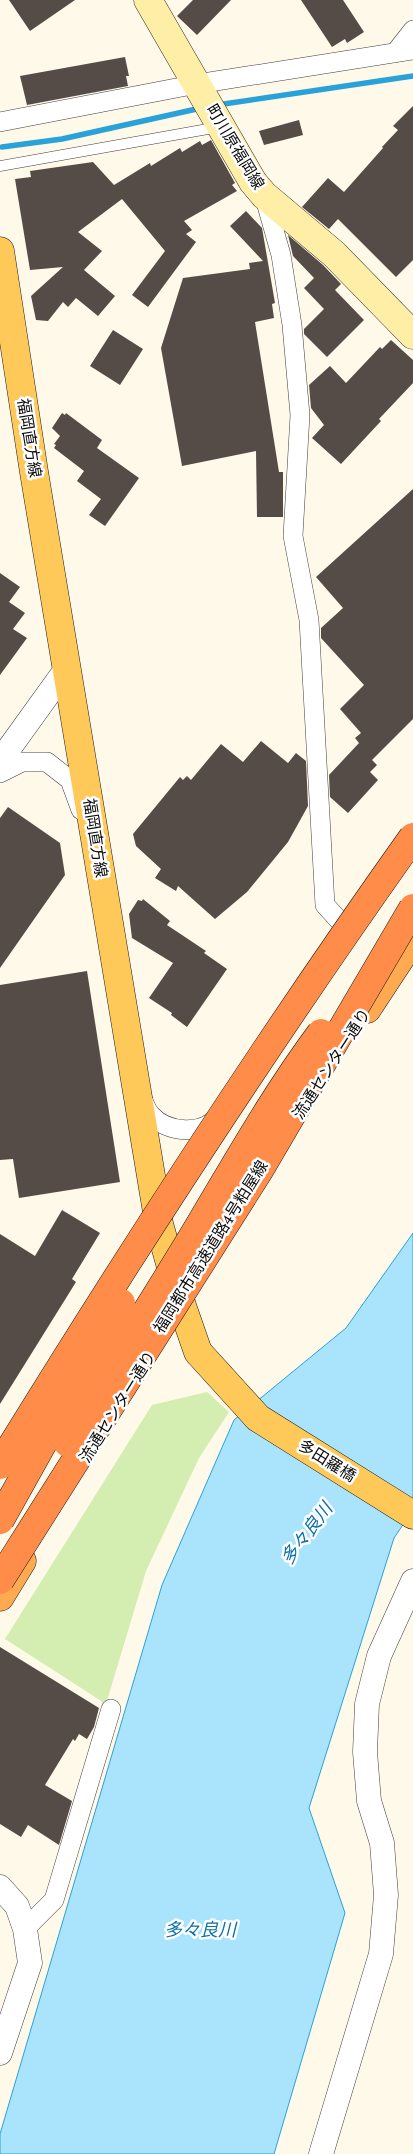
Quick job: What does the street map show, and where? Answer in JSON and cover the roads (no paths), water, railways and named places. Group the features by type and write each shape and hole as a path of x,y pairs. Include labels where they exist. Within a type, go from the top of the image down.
{"highway":[{"path":"0,1472 159,1224 256,1066 413,824"},
{"path":"0,1465 126,1263 339,941 413,837"},
{"path":"0,1567 95,1394 305,1054 412,921"},
{"name":"流通センター通り","path":"0,1597 182,1306 301,1111 412,921"},
{"name":"福岡都市高速道路4号粕屋線","path":"0,1580 260,1169 412,921"},
{"path":"0,1520 152,1249 204,1145"}],"main road":[{"name":"町川原福岡線","path":"148,0 253,182 264,195 334,254 413,335"},
{"name":"福岡直方線","path":"0,252 159,1224 182,1306 198,1352 244,1404"},
{"name":"多田羅橋","path":"244,1404 258,1418 413,1515"}],"street":[{"path":"0,122 404,51 413,30"},
{"path":"264,195 281,255 292,325 300,415 293,536 309,620 325,905 346,928"},
{"path":"0,761 67,668"},
{"path":"0,773 22,762 46,762 70,780 98,854"},
{"path":"136,1088 151,1116 176,1130 200,1128 215,1120 256,1066"},
{"path":"321,2154 381,1954 386,1895 382,1843 369,1801 364,1752 367,1704 379,1656 413,1581"},
{"path":"25,1929 54,1900 112,1709"},
{"path":"0,1887 17,1906 25,1929 30,1963 4,2021 0,2053"}],"lane":[{"path":"0,166 220,123"}],"water":[{"name":"多々良川","path":"413,1233 413,1510 394,1538 309,1808 345,1913 274,2154 0,2154 0,2134 162,1585 234,1420 346,1328"}],"waterway":[{"path":"217,105 413,76"},
{"path":"2,147 62,139 201,108"}]}
